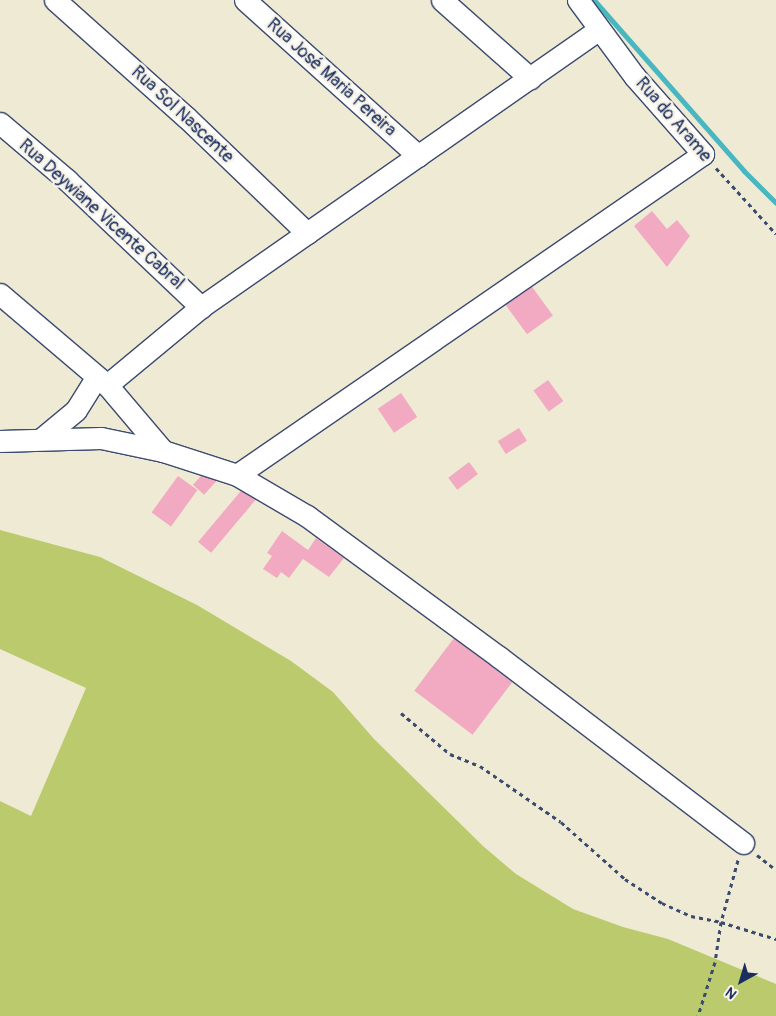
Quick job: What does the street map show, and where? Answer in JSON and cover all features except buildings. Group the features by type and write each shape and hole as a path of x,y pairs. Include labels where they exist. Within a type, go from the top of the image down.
{"street":[{"name":"Rua Sol Nascente","path":"55,0 186,117 307,233"},
{"name":"Rua José Maria Pereira","path":"245,0 418,156"},
{"path":"442,0 530,78"},
{"name":"Rua do Arame","path":"578,0 635,77 703,154"},
{"path":"41,439 76,410 102,381 201,307 599,30"},
{"name":"Rua Deywiane Vicente Cabral","path":"0,123 67,180 201,307"},
{"path":"237,475 703,154"},
{"path":"0,294 102,381 163,451"},
{"path":"0,441 101,438 163,451 237,475 307,516 743,843"}],"path":[{"name":"Rua do Arame","path":"703,154 776,234"},
{"path":"401,712 450,754 480,766 561,822 632,884 662,903 691,916 721,922 776,938"},
{"path":"698,1016 715,962 721,922 743,843 776,870"}],"green space":[{"path":"0,530 100,557 197,605 291,661 333,692 374,739 483,846 516,874 573,909 623,927 668,939 776,984 776,1016 0,1016 0,801 31,816 86,688 0,649"}],"waterway":[{"path":"594,0 744,171 776,203"}]}
